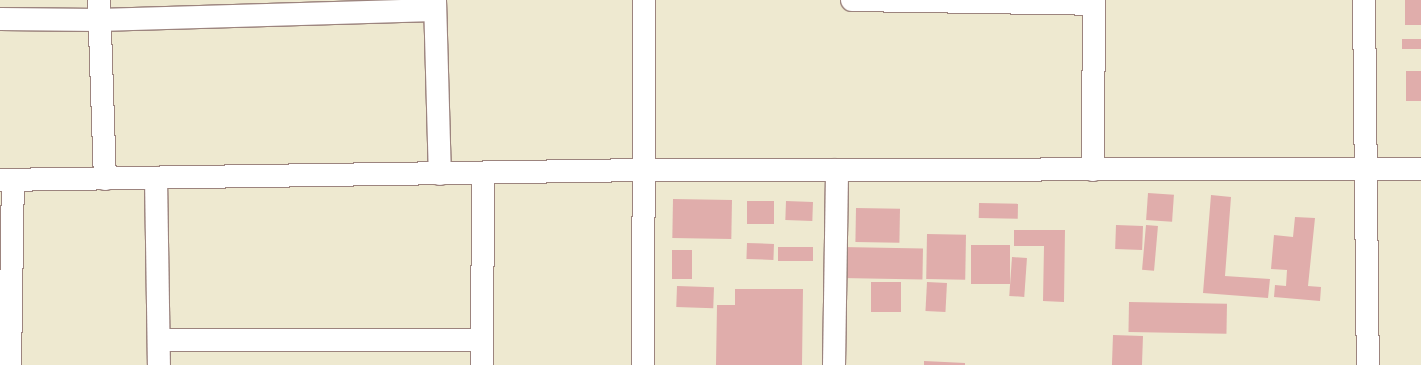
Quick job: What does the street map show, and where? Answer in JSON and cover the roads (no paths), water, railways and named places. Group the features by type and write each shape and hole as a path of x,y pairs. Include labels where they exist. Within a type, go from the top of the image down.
{"street":[{"path":"643,365 644,0"},
{"path":"852,0 1094,2 1093,170"},
{"path":"1364,0 1368,365"},
{"path":"0,19 99,10 435,5 440,174"},
{"path":"99,10 105,179"},
{"path":"10,365 6,180 643,170 1421,169"},
{"path":"834,365 837,170"},
{"path":"482,365 483,173"},
{"path":"156,178 159,365"},
{"path":"159,340 482,340"}]}
